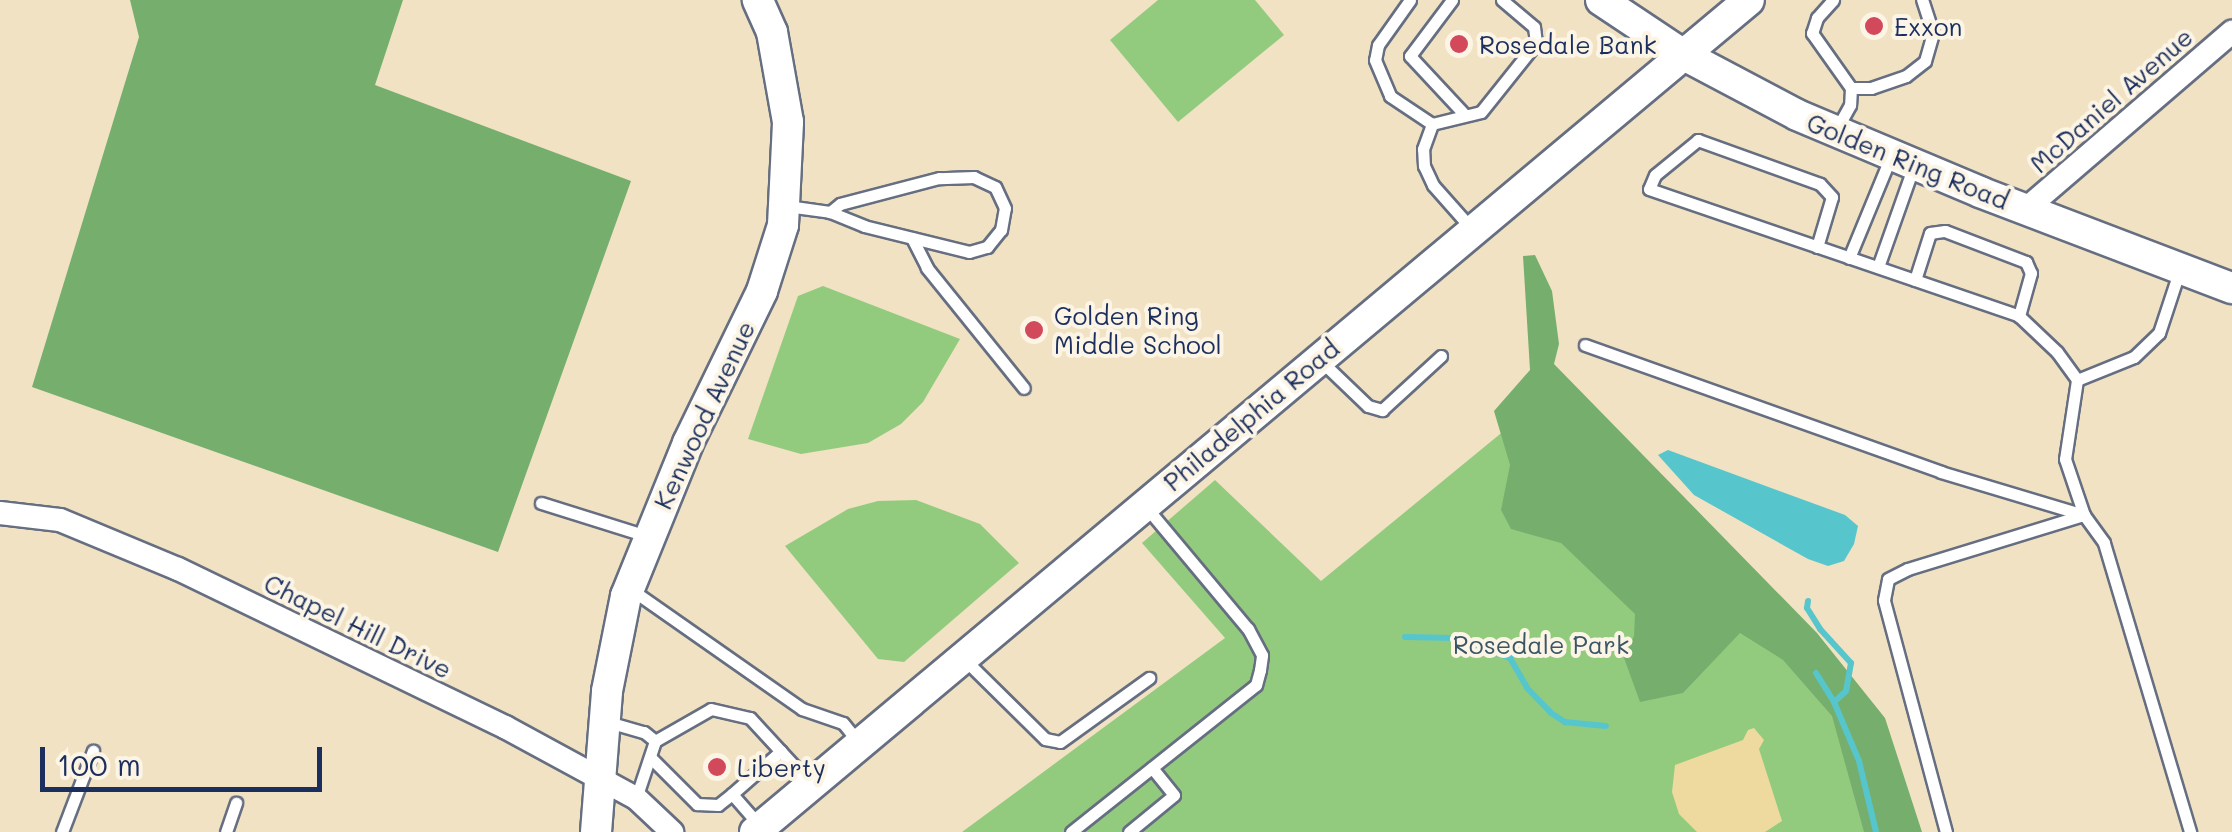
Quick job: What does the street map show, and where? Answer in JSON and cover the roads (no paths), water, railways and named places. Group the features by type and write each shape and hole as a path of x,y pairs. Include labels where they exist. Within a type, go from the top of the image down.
{"street":[{"name":"Golden Ring Road","path":"1601,0 1682,54 1835,132 2232,288"},
{"name":"Philadelphia Road","path":"758,830 1471,228 1749,0"},
{"name":"Kenwood Avenue","path":"596,832 604,721 618,625 629,587 648,536 762,291 787,206 786,97 764,3"},
{"name":"McDaniel Avenue","path":"2026,209 2232,32"},
{"name":"Chapel Hill Drive","path":"0,513 60,520 134,548 505,727 636,798 672,832"}],"lane":[{"path":"1410,0 1378,45 1375,60 1390,96 1432,124 1481,112 1536,43 1534,27 1502,0"},
{"path":"1452,0 1410,56 1465,116"},
{"path":"1833,0 1817,18 1812,33 1851,88 1850,105 1835,132"},
{"path":"1851,88 1871,88 1906,76 1925,61 1933,33 1922,0"},
{"path":"1432,124 1422,149 1424,166 1433,185 1471,228"},
{"path":"1817,246 1832,197 1820,184 1698,140 1655,175 1648,189 2020,316 2057,352 2076,380 2065,458 2084,514 2104,543 2190,832"},
{"path":"1849,258 1902,160"},
{"path":"1878,268 1902,160"},
{"path":"787,206 830,212 969,252 987,247 1001,230 1005,208 995,187 974,177 939,178 840,204 830,212"},
{"path":"1914,280 1930,233 1945,231 2026,262 2031,274 2020,316"},
{"path":"912,238 926,268 1024,388"},
{"path":"2076,380 2134,358 2158,333 2180,268"},
{"path":"1585,344 1941,472 2084,514"},
{"path":"1318,358 1368,406 1382,410 1441,356"},
{"path":"542,503 648,536"},
{"path":"1071,832 1256,685 1262,655 1248,629 1144,506"},
{"path":"1946,832 1884,600 1888,579 1908,569 2084,514"},
{"path":"629,587 802,709 843,722 860,745"},
{"path":"964,658 1046,739 1060,742 1149,678"},
{"path":"655,741 711,709 750,718 812,785"},
{"path":"604,721 644,732 655,741"},
{"path":"636,798 655,741"},
{"path":"62,832 93,751"},
{"path":"652,759 697,804 718,805 781,751"},
{"path":"1130,832 1174,795 1152,768"},
{"path":"732,794 758,830"},
{"path":"226,832 236,803"}],"water":[{"path":"1668,450 1845,515 1858,526 1854,544 1844,561 1828,566 1808,559 1694,495 1658,455"}],"waterway":[{"path":"1808,601 1807,608 1820,629 1851,663 1846,691 1834,702"},
{"path":"1405,637 1455,638 1510,658 1527,688 1551,713 1565,722 1606,726"},
{"path":"1816,673 1834,702 1859,761 1876,832"}],"place":[{"name":"Exxon","path":"1874,26"},
{"name":"Rosedale Bank","path":"1459,44"},
{"name":"Golden Ring Middle School","path":"1034,330"},
{"name":"Liberty","path":"717,767"}],"park label":[{"name":"Rosedale Park","path":"1541,644"}]}
